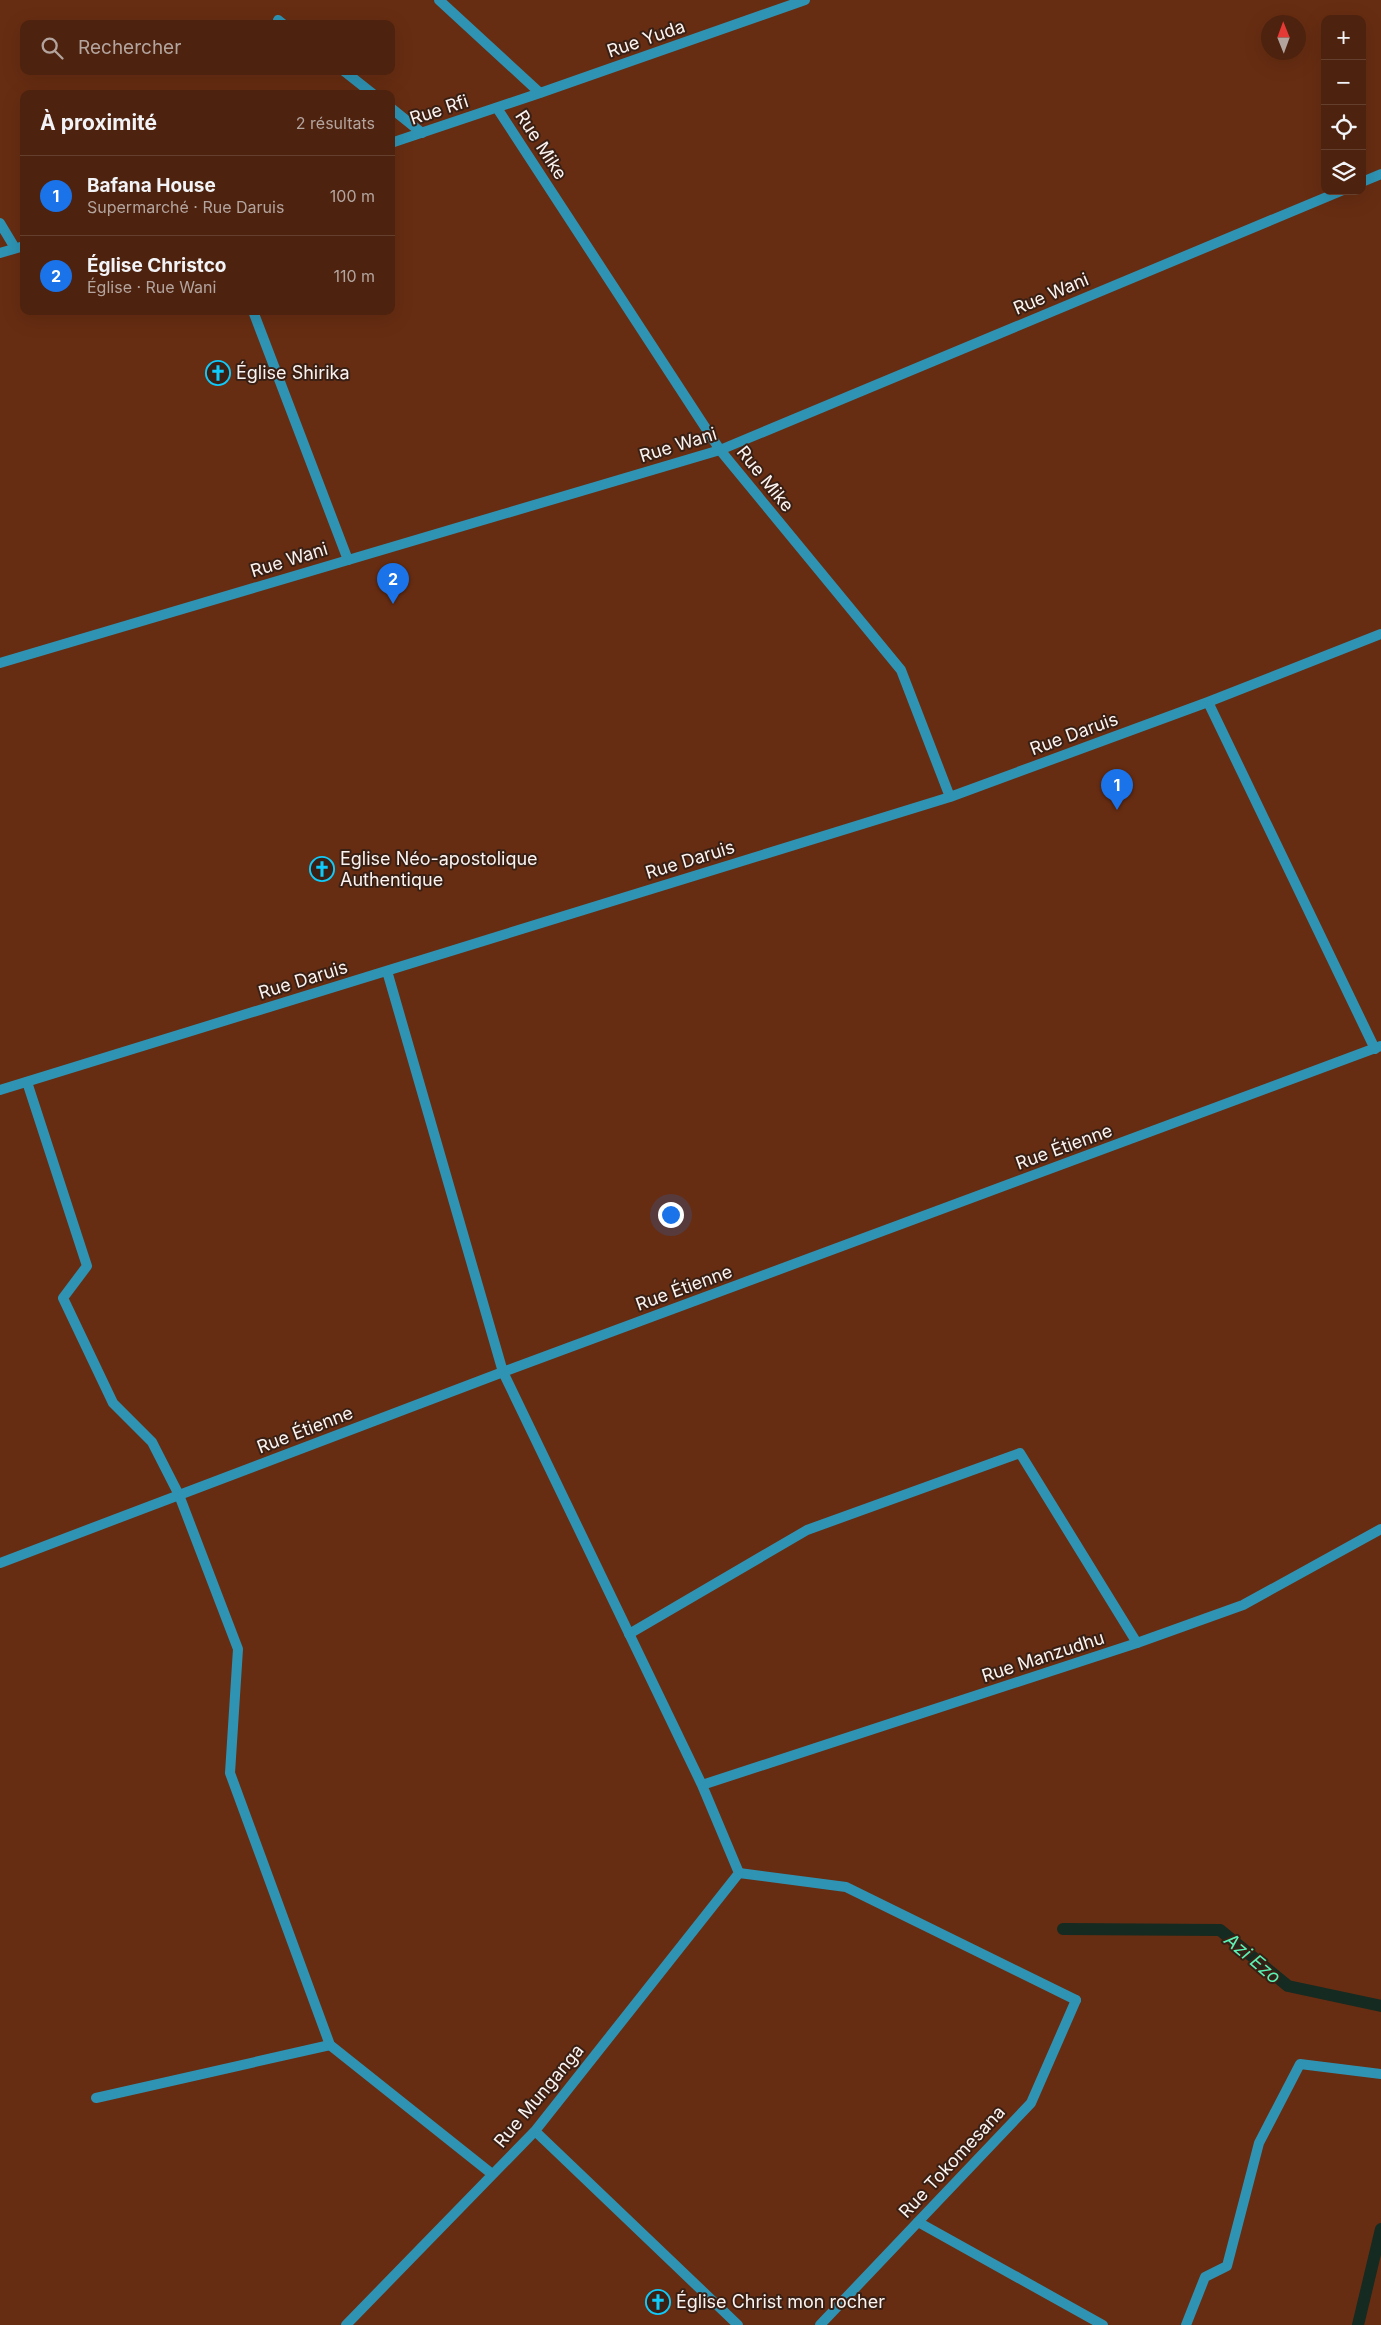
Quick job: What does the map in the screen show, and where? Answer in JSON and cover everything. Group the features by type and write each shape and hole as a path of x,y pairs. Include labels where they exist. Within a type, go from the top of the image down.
{"street":[{"path":"438,0 540,94"},
{"name":"Rue Yuda","path":"497,108 805,0"},
{"path":"349,75 368,90"},
{"name":"Rue Rfi","path":"395,142 497,108"},
{"name":"Rue Mike","path":"497,108 720,450 901,670 950,797"},
{"path":"395,111 422,133"},
{"path":"1366,180 1381,174"},
{"name":"Rue Wani","path":"0,663 720,450 1331,195"},
{"path":"0,222 19,247 0,253"},
{"path":"255,315 348,560"},
{"name":"Rue Daruis","path":"0,1090 950,797 1208,702 1381,634"},
{"path":"1208,702 1378,1048"},
{"path":"387,971 503,1372 702,1785 739,1873"},
{"name":"Rue Étienne","path":"0,1563 503,1372 1378,1048"},
{"path":"27,1082 88,1266 63,1298 113,1403 152,1442 179,1496 238,1649 230,1773 330,2045 492,2174"},
{"path":"629,1634 807,1530 1020,1453 1137,1644"},
{"name":"Rue Manzudhu","path":"702,1785 1137,1644 1243,1605 1381,1529"},
{"name":"Rue Tokomesana","path":"739,1873 846,1887 1076,2000 1030,2103 820,2325"},
{"name":"Rue Munganga","path":"346,2325 535,2131 739,1873"},
{"path":"96,2098 330,2045"},
{"path":"1186,2325 1205,2277 1227,2266 1260,2144 1300,2064 1379,2074"},
{"path":"535,2131 738,2325"},
{"path":"918,2222 1103,2325"}],"waterway":[{"name":"Azi Ezo","path":"1063,1929 1220,1930 1288,1986 1381,2006"},
{"path":"1358,2325 1381,2229"}],"place":[{"name":"Église Shirika","path":"218,373"},
{"name":"Église Christco","path":"393,604"},
{"name":"Bafana House","path":"1117,810"},
{"name":"Eglise Néo-apostolique Authentique","path":"322,869"},
{"name":"Église Christ mon rocher","path":"658,2302"}]}
